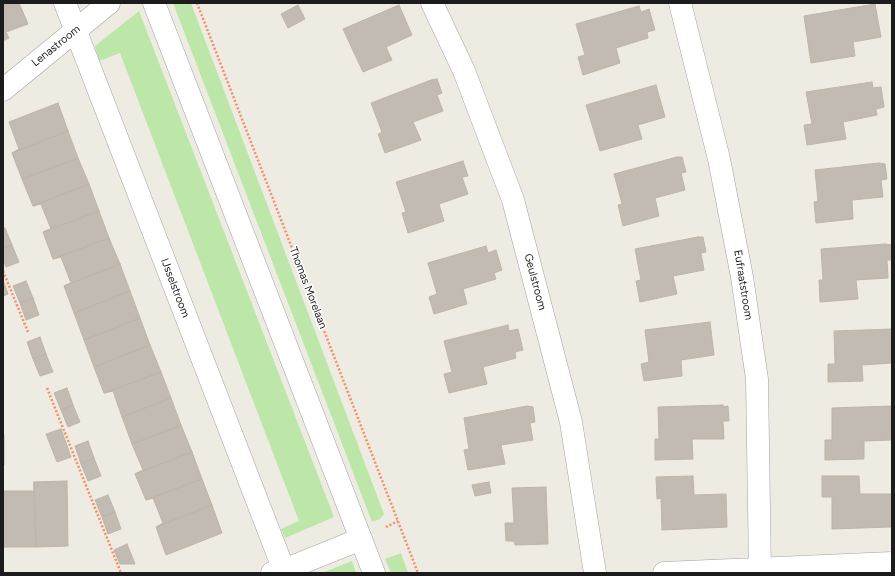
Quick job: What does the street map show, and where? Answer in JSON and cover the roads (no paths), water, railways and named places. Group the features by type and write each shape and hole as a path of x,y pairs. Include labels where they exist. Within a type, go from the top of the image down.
{"street":[{"name":"IJsselstroom","path":"65,3 280,572"},
{"name":"Lenastroom","path":"3,90 109,3"},
{"path":"154,3 374,573"},
{"name":"Geulstroom","path":"432,3 464,71 513,200 571,422 595,573"},
{"name":"Eufraatstroom","path":"680,3 719,159 742,277 757,379 760,572"},
{"path":"280,572 361,539"},
{"path":"664,573 760,572 892,563"}]}
